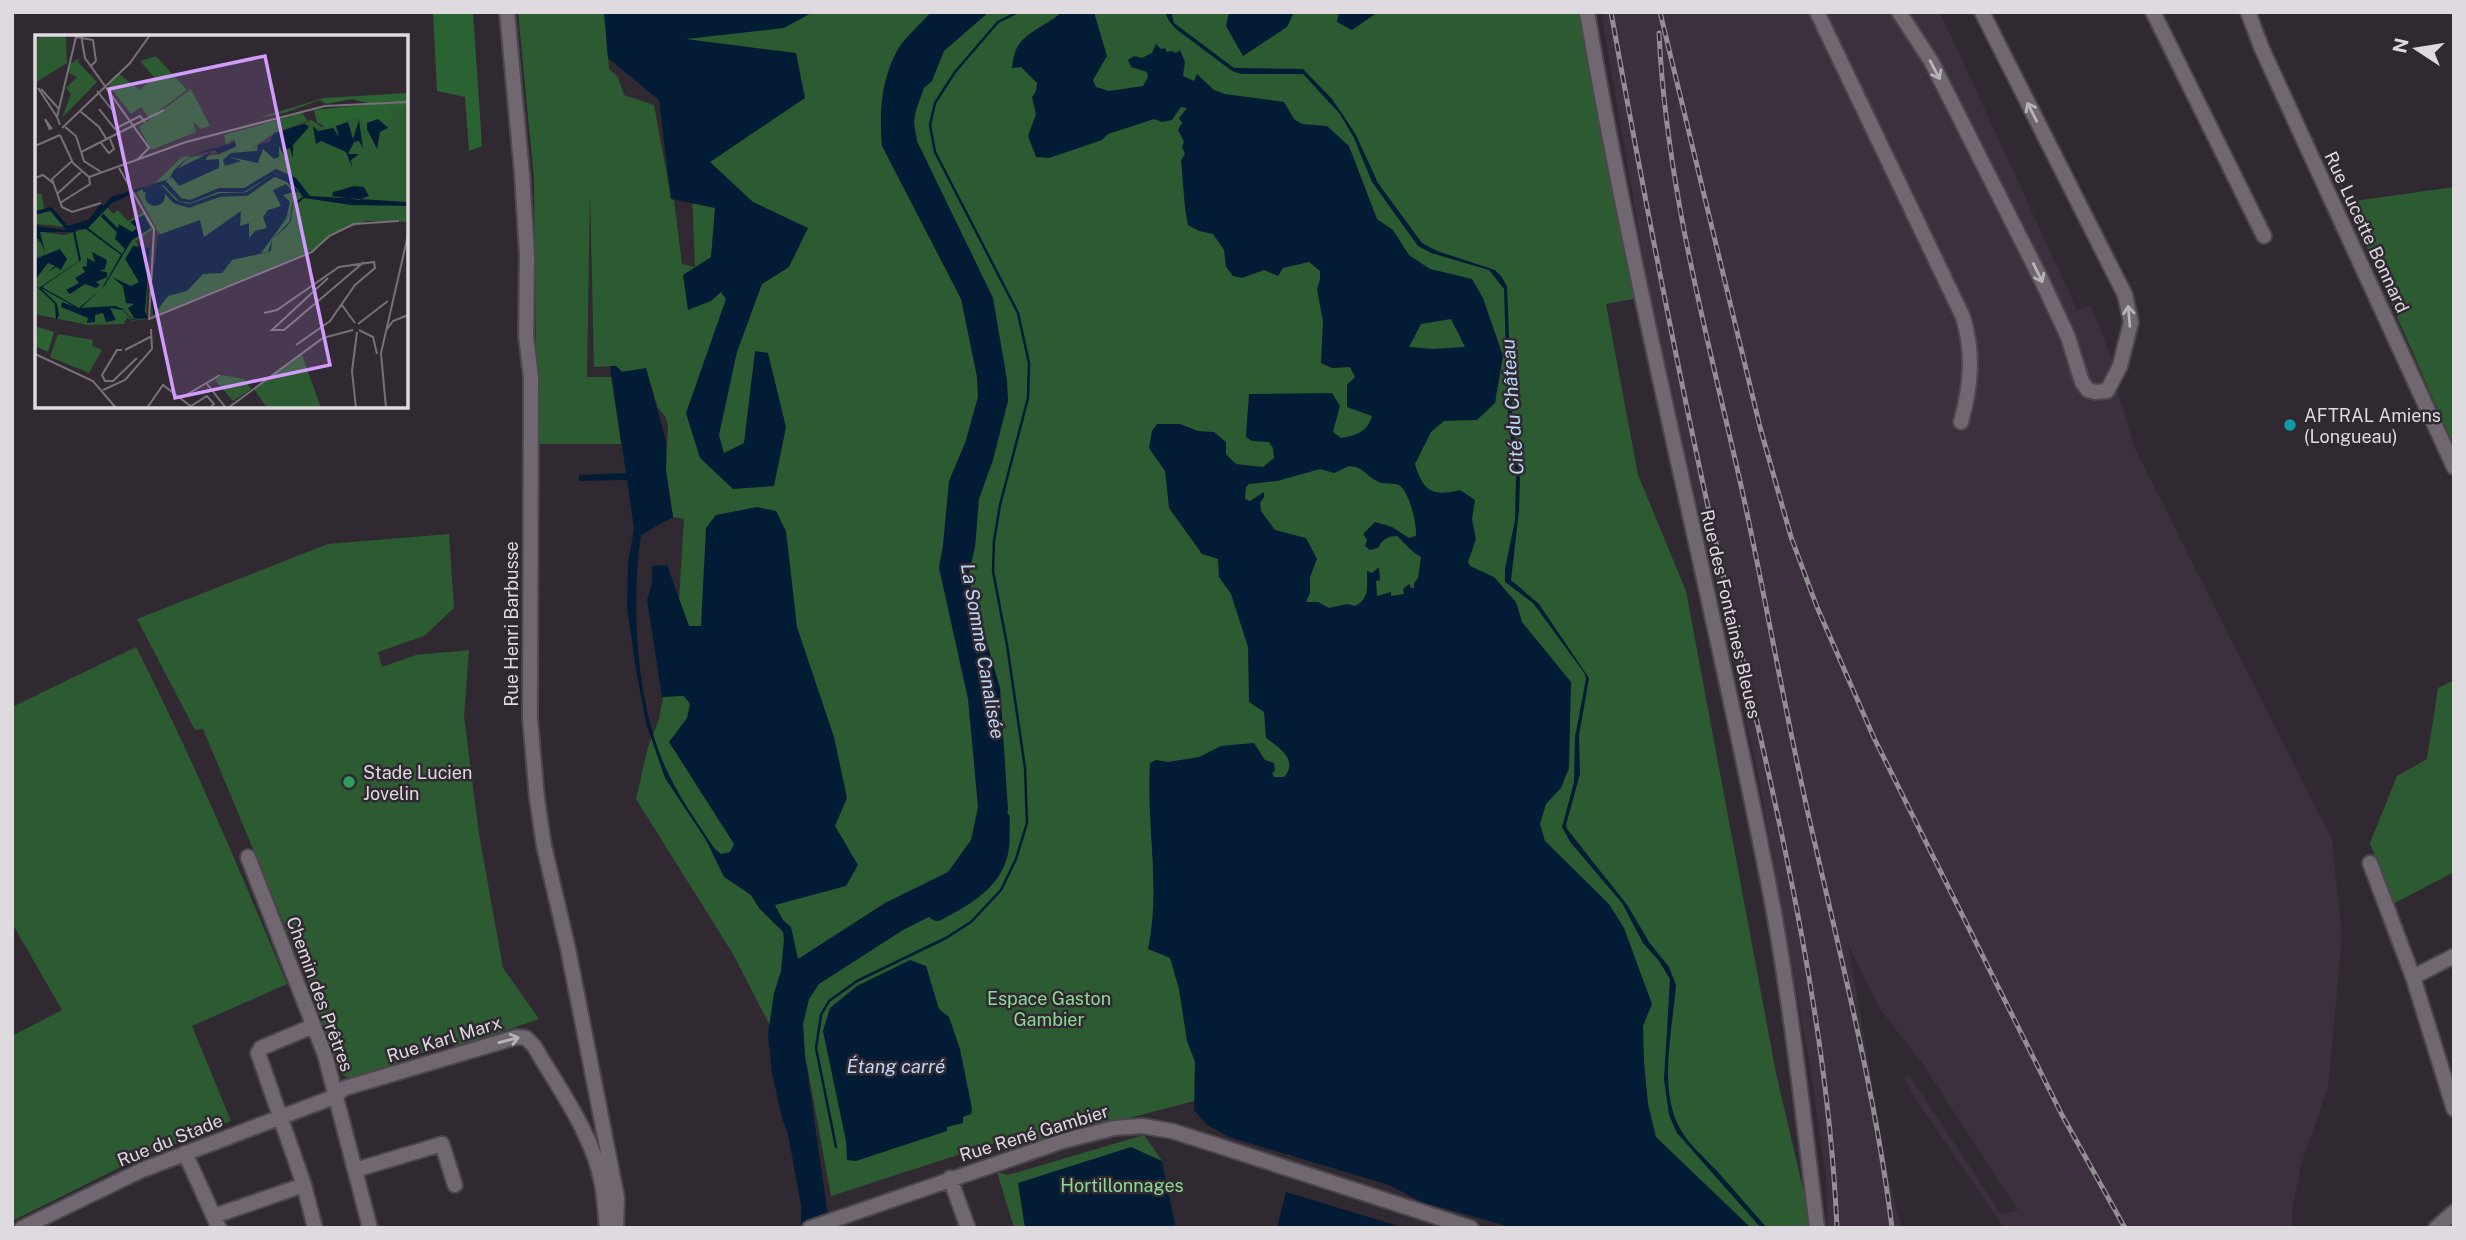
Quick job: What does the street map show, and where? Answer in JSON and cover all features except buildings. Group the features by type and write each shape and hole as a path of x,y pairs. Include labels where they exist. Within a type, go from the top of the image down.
{"street":[{"name":"Rue Henri Barbusse","path":"507,12 527,255 526,335 531,378 532,742 544,846 568,948 617,1198 616,1228"},
{"name":"Rue des Fontaines Bleues","path":"1587,12 1626,215 1743,755 1771,898 1794,1043 1817,1228"},
{"path":"1817,12 1963,317 1972,365 1969,393 1961,422"},
{"path":"1899,12 1931,61 2042,281 2068,337 2082,382 2095,392 2107,391 2120,366 2131,322 2125,295 1982,12"},
{"path":"2153,12 2264,236"},
{"name":"Rue Lucette Bonnard","path":"2248,12 2262,49 2454,467"},
{"name":"Chemin des Prêtres","path":"248,857 325,1055 370,1228"},
{"path":"2370,863 2413,977 2454,1109"},
{"path":"2413,977 2454,956"},
{"path":"313,1026 261,1048 258,1053 304,1185 315,1228"},
{"name":"Rue Karl Marx","path":"334,1095 345,1088 517,1037 526,1038 534,1046 595,1157 602,1183 607,1228"},
{"name":"Rue du Stade","path":"22,1228 118,1181 334,1095"},
{"name":"Rue René Gambier","path":"810,1228 950,1178 1097,1131 1143,1126 1172,1131 1471,1228"},
{"path":"355,1170 442,1144 455,1185"},
{"path":"185,1153 217,1222 304,1185"},
{"path":"950,1178 968,1228"},
{"path":"2436,1228 2454,1212"}],"shaded area":[{"path":"1601,12 1940,12 2077,310 2091,306 2115,367 2118,392 2135,449 2332,840 2342,937 2328,1087 2301,1165 2292,1210 2292,1228 2004,1228 1916,1099 1904,1078 1908,1074 2001,1214 2018,1210 1922,1063 1880,1009 1848,944 1889,1180 1902,1228 1828,1228 1826,1178 1809,1060 1757,769 1649,289"}],"green space":[{"path":"433,12 473,12 482,146 469,151 465,97 437,91"},
{"name":"Espace Gaston Gambier","path":"518,12 604,12 609,69 618,77 624,95 654,105 671,198 674,200 682,264 695,267 691,166 655,12 1587,12 1643,297 1606,304 1638,475 1686,591 1776,1073 1812,1228 1551,1228 1215,1130 1194,1101 1004,1151 998,1142 831,1196 807,1065 782,1049 733,954 636,799 648,747 659,719 678,616 684,519 673,517 666,471 668,425 658,408 646,369 622,372 616,366 594,367 590,191 587,377 611,377 621,444 537,444 534,178"},
{"path":"2454,187 2454,447 2347,202"},
{"name":"Stade Lucien Jovelin","path":"449,534 454,608 424,636 378,652 382,667 416,655 469,650 464,716 479,834 503,968 539,1019 455,1048 453,1043 398,1061 399,1066 351,1080 340,1073 306,976 203,729 195,730 137,619 328,544"},
{"path":"136,647 215,814 287,984 192,1026 231,1121 133,1161 12,1221 12,1036 62,1010 12,923 12,707"},
{"path":"2454,680 2454,872 2393,904 2370,843 2397,776 2427,759 2438,688"},
{"name":"Hortillonnages","path":"1144,1135 1162,1161 1176,1228 1014,1228 997,1172 1008,1175"}],"water":[{"path":"604,12 813,12 784,28 686,39 796,53 805,98 710,162 753,202 808,228 789,267 762,284 737,352 719,435 724,453 744,443 755,351 768,353 786,427 774,486 733,489 700,458 686,413 726,299 721,292 711,301 688,310 683,275 711,257 715,208 671,199 659,100 608,58"},
{"path":"931,12 989,12 944,51 932,81 924,88 914,123 917,141 993,298 1007,380 1008,401 993,460 979,499 975,547 968,577 1000,688 1008,809 993,860 968,894 903,930 819,984 809,999 803,1024 805,1055 828,1216 833,1228 801,1228 801,1205 788,1134 772,1073 768,1034 774,993 781,971 783,932 759,908 751,895 724,877 706,840 665,778 646,723 627,607 628,563 634,529 627,480 579,481 579,475 626,473 610,366 616,366 622,372 646,368 666,441 666,471 673,517 641,535 636,618 641,676 653,732 666,769 693,816 721,854 730,852 734,844 669,742 687,718 690,704 684,696 662,697 647,600 652,584 652,566 667,565 689,626 701,626 706,528 716,515 757,507 776,511 786,531 797,627 834,737 847,798 835,826 858,865 846,886 775,905 783,920 791,927 798,959 885,903 948,872 971,840 978,807 968,699 939,568 949,481 965,443 978,397 977,377 961,299 882,146 881,121 882,96 892,60 901,44"},
{"path":"1062,12 1094,12 1107,56 1093,80 1096,87 1109,91 1143,86 1148,77 1147,72 1131,67 1128,60 1134,56 1142,58 1152,53 1156,44 1167,52 1176,53 1180,50 1185,62 1183,76 1194,81 1197,74 1214,90 1225,94 1284,102 1294,119 1302,124 1327,126 1349,146 1377,219 1393,230 1409,255 1430,269 1472,279 1483,298 1503,356 1495,403 1477,420 1444,421 1431,432 1415,464 1421,480 1430,490 1442,493 1460,490 1475,500 1472,519 1476,539 1468,562 1470,566 1494,577 1516,602 1522,622 1571,682 1569,768 1561,788 1546,804 1540,824 1545,841 1609,904 1624,928 1652,1004 1643,1026 1644,1062 1648,1104 1656,1137 1751,1228 1514,1228 1422,1202 1389,1185 1229,1137 1207,1125 1194,1110 1195,1062 1187,1041 1179,989 1170,958 1148,949 1153,903 1150,763 1156,760 1168,762 1199,757 1221,746 1254,743 1265,760 1274,763 1274,777 1284,777 1289,765 1286,755 1266,738 1264,712 1249,702 1248,647 1231,594 1219,577 1218,559 1202,554 1169,508 1165,471 1149,448 1152,431 1157,424 1180,424 1198,431 1214,432 1226,442 1226,454 1236,464 1263,467 1274,458 1273,448 1269,442 1252,441 1246,437 1249,394 1332,393 1340,406 1333,432 1341,438 1364,430 1372,416 1347,407 1347,385 1355,377 1350,367 1332,368 1321,363 1323,322 1317,289 1320,271 1309,262 1283,268 1278,276 1264,270 1242,278 1233,276 1226,267 1224,250 1213,234 1188,225 1181,160 1185,154 1182,147 1184,142 1178,130 1182,123 1179,118 1187,108 1181,107 1172,120 1162,122 1154,119 1049,158 1036,157 1028,136 1036,114 1032,97 1037,83 1021,67 1012,68 1016,51 1022,41","holes":["1451,319 1465,347 1409,347 1421,324","1349,466 1359,468 1380,482 1403,488 1414,516 1416,536 1409,538 1392,527 1375,522 1363,534 1367,540 1365,546 1370,550 1378,548 1385,539 1397,536 1421,557 1414,588 1409,584 1403,589 1404,594 1391,596 1391,592 1377,596 1379,567 1372,573 1367,571 1367,591 1360,603 1355,606 1347,604 1329,608 1318,602 1306,602 1310,593 1310,577 1317,559 1306,538 1275,530 1261,511 1260,503 1264,492 1250,501 1245,499 1246,487 1249,484 1277,481 1320,469 1334,473"]},
{"path":"1165,12 1171,12 1174,23 1234,68 1303,69 1332,99 1343,115 1356,135 1378,183 1422,243 1437,251 1495,270 1507,286 1512,413 1520,479 1511,580 1539,604 1589,678 1579,736 1580,774 1567,829 1628,906 1649,942 1669,967 1676,985 1668,1084 1677,1124 1692,1145 1767,1228 1761,1228 1677,1133 1669,1115 1664,1079 1670,979 1643,943 1622,903 1571,843 1562,827 1574,782 1575,737 1586,679 1533,603 1505,582 1515,520 1516,476 1508,417 1504,289 1489,270 1431,253 1418,246 1372,182 1354,138 1340,114 1303,74 1241,74 1232,71 1176,29"},
{"path":"1229,12 1294,12 1287,27 1243,56 1226,26"},
{"path":"1339,12 1378,12 1352,30 1337,22"},
{"name":"Étang carré","path":"910,960 926,966 939,1009 949,1017 960,1049 971,1114 963,1117 963,1123 947,1127 947,1131 856,1161 847,1160 846,1141 823,1031 830,1008 857,986"},
{"name":"Hortillonnages","path":"1131,1147 1162,1161 1176,1228 1025,1228 1018,1183"},
{"path":"1286,1192 1405,1228 1277,1228"}],"waterway":[{"path":"836,1147 816,1048 821,1015 829,1001 857,981 946,938 971,922 1001,890 1016,859 1027,823 1025,768 993,571 994,541 1000,505 1028,398 1029,363 1018,313 935,152 930,125 935,103 955,72 998,22 1018,12"},
{"name":"La Somme Canalisée","path":"937,912 966,896 990,873 1000,849 1001,819"}],"railway":[{"path":"1611,12 1690,424 1794,892 1822,1059 1837,1228"},
{"path":"1660,12 1760,427 1791,537 1817,607 1874,738 2062,1115 2125,1228"},
{"path":"1659,33 1663,89 1678,199 1858,1035 1892,1228"}],"place":[{"name":"AFTRAL Amiens (Longueau)","path":"2290,425"},
{"name":"Stade Lucien Jovelin","path":"349,782"}],"water label":[{"name":"Cité du Château","path":"1512,407"}]}
